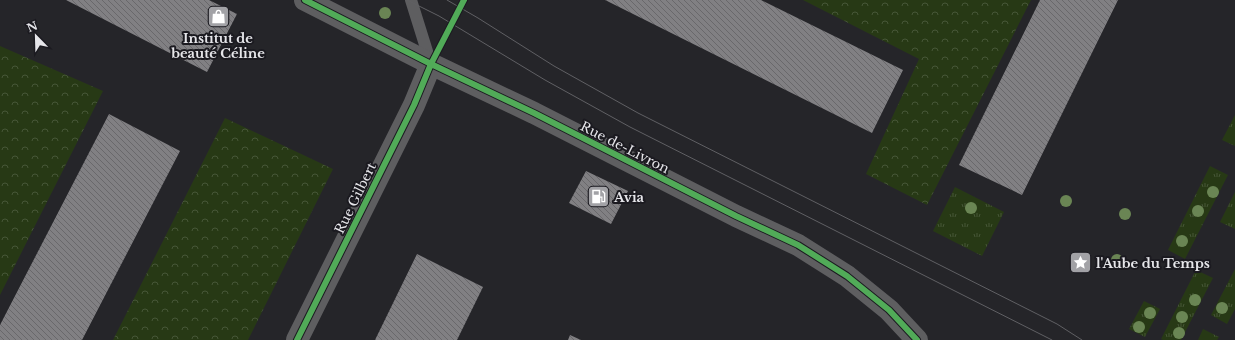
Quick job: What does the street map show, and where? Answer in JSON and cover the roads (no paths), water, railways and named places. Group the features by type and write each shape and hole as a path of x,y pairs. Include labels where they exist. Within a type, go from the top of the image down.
{"street":[{"name":"Rue de-Livron","path":"305,0 431,64 534,113 730,213 798,245 847,276 889,310 917,340"},
{"name":"Rue Gilbert","path":"297,340 414,105 431,64"}],"lane":[{"path":"411,0 431,64"}],"tram line":[{"path":"407,0 439,16 545,80 630,127 1052,340"},
{"path":"447,0 554,66 638,113 1057,324 1082,340"}],"place":[{"name":"Institut de beauté Céline","path":"218,16"},
{"name":"Avia","path":"599,197"},
{"name":"l'Aube du Temps","path":"1081,263"}]}
